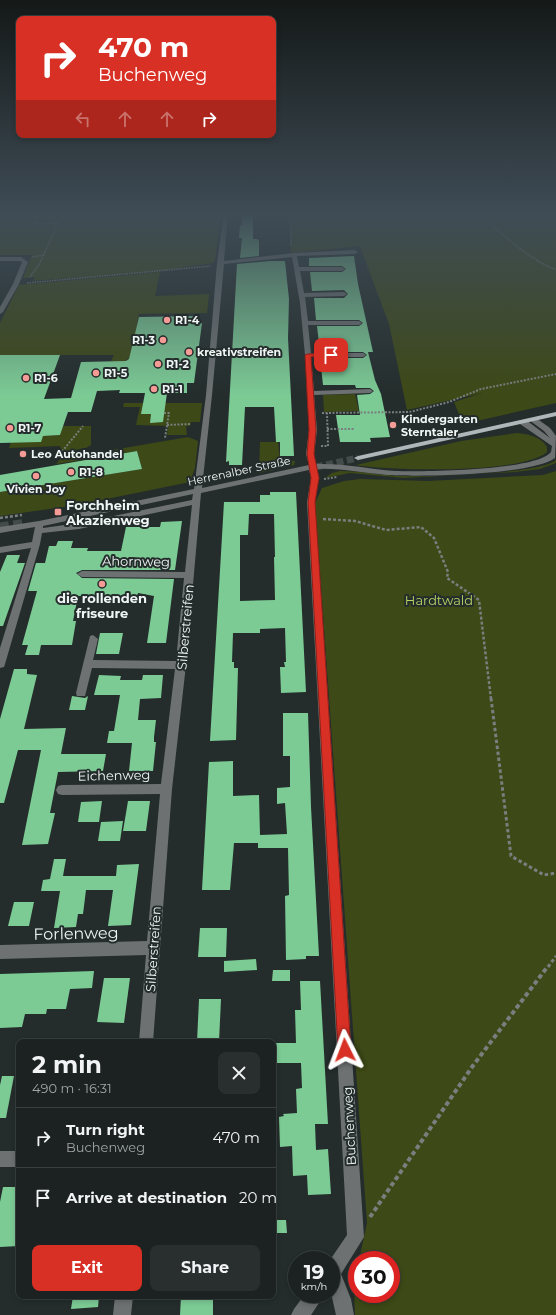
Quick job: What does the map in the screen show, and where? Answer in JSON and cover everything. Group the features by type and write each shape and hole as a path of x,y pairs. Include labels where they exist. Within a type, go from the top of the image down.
{"main road":[{"path":"358,458 556,414"}],"street":[{"path":"0,312 20,273"},
{"name":"Silberstreifen","path":"146,1039 166,789 181,665 197,491 209,395 219,273"},
{"name":"Buchenweg","path":"298,273 302,295 311,393 313,430 310,454 315,478 311,502 356,1237"},
{"path":"302,295 344,294"},
{"path":"305,324 359,323"},
{"path":"308,355 363,355"},
{"path":"311,393 370,392"},
{"path":"533,420 552,434"},
{"path":"523,422 555,445"},
{"path":"555,426 552,434 555,445"},
{"name":"Herrenalber Straße","path":"0,530 39,528 197,491 326,466 379,472 419,473 518,467 547,460 554,453 555,445"},
{"path":"0,664 36,544 39,528 79,526 196,502"},
{"path":"0,550 36,544"},
{"name":"Ahornweg","path":"82,574 189,575"},
{"path":"81,693 93,639"},
{"path":"87,664 181,665"},
{"name":"Eichenweg","path":"62,790 166,789"},
{"name":"Forlenweg","path":"0,952 153,948"},
{"path":"0,1159 16,1159"},
{"path":"340,1262 356,1237"},
{"path":"340,1294 345,1315"},
{"path":"122,1315 124,1299"},
{"path":"300,1315 309,1303"}],"path":[{"path":"27,283 33,273"},
{"path":"16,284 125,273"},
{"path":"334,412 410,412 449,402 481,389 556,374"},
{"path":"164,413 169,413 165,438"},
{"path":"166,425 191,424"},
{"path":"60,454 84,426"},
{"path":"313,430 354,429"},
{"path":"317,519 355,521 386,530 421,526 434,538 448,572 447,578 479,600 511,856 544,875 556,873"},
{"path":"356,1237 472,1067 556,956"}],"green space":[{"path":"25,273 130,273 33,281 35,277 23,278"},
{"path":"160,273 155,296 209,294 207,313 139,314 137,324 186,323 134,337 132,345 180,359 127,359 125,368 111,361 114,355 0,355 0,323 19,285"},
{"path":"370,273 556,273 556,403 463,424 454,402 482,393 407,410 389,324"},
{"path":"355,394 359,411 324,412 323,395"},
{"path":"124,403 202,403 200,422 191,422 190,426 186,426 187,435 167,435 168,426 136,425 140,407 123,407"},
{"path":"63,426 91,426 91,445 86,448 61,452 60,446 9,448 11,442 40,442 43,436 60,435"},
{"path":"517,433 538,438 547,447 547,452 533,459 512,464 485,467 455,469 396,469 356,465 461,441"},
{"path":"188,437 198,441 195,468 190,482 77,505 0,516 0,492 142,469 137,451 56,464 60,459"},
{"path":"260,442 278,442 280,459 295,461 294,465 259,473"},
{"path":"556,460 556,463 540,469 471,474 529,469 546,465"},
{"path":"340,471 396,476 456,475 404,478 350,473 325,478 332,473"},
{"name":"Hardtwald","path":"556,471 556,1315 355,1315 355,1303 400,1303 400,1251 361,1251 367,1223 315,503 322,488 344,481 360,479 428,481 543,475"}],"building":[{"path":"236,273 286,273 289,299 288,338 294,456 280,456 280,442 276,442 274,407 245,407 242,465 229,465 229,461 226,462"},
{"path":"310,273 356,273 373,352 368,352 375,380 381,394 390,437 370,438 371,442 340,442 336,415 360,415 357,395 370,394 374,391 370,388 356,388 355,385 323,385 320,358 363,358 367,355 363,352 320,352 317,326 359,326 363,323 359,320 316,320 314,298 344,298 348,294 344,290 312,291"},
{"path":"197,316 196,323 202,323 194,383 187,383 187,393 167,393 163,422 150,423 151,414 141,414 145,393 119,393 120,390 97,391 91,412 68,412 60,435 43,436 41,442 0,443 0,355 60,355 44,399 71,398 81,362 126,361 129,359 139,317"},
{"name":"R1-8","path":"137,451 142,469 0,492 0,475"},
{"path":"270,492 296,492 306,692 281,693 280,667 285,667 284,662 286,662 285,628 260,629 260,633 233,633 232,662 234,662 234,668 238,668 236,740 210,741 224,502 260,502 260,495 270,495","holes":["249,514 274,514 275,600 240,601 240,535 248,535"]},
{"path":"182,521 175,570 82,570 76,573 82,578 174,579 166,643 147,643 154,596 138,593 137,597 78,596 73,621 76,621 72,645 41,645 39,655 25,655 28,645 22,645 37,591 28,591 36,563 45,563 49,546 56,546 58,541 73,541 71,548 88,548 87,551 121,551 126,527 160,527 161,522"},
{"path":"7,555 20,555 17,563 25,563 3,626 0,626 0,572"},
{"path":"100,633 123,633 119,654 96,654"},
{"path":"14,669 27,669 27,674 37,675 24,729 66,728 61,754 106,754 103,771 58,772 50,813 55,813 48,844 22,845 41,750 18,750 4,803 0,803 0,719"},
{"path":"99,675 121,676 120,680 142,680 143,675 163,675 161,698 140,699 138,720 156,720 154,742 156,742 153,771 129,771 132,743 107,743 109,731 114,731 120,695 94,695"},
{"path":"72,696 85,698 88,696 85,710 69,710"},
{"path":"283,713 308,713 311,807 319,956 306,956 306,959 286,960 285,896 289,895 288,848 258,848 258,843 234,843 230,890 202,890 209,762 233,761 233,796 259,795 260,835 287,834 285,803 277,804 277,788 290,787 290,756 283,756"},
{"path":"102,801 99,822 78,822 81,802"},
{"path":"128,801 150,801 146,831 123,831"},
{"path":"123,821 120,841 98,841 101,822"},
{"path":"54,859 66,859 63,876 116,876 117,865 139,864 131,925 108,926 113,890 86,890 83,914 78,914 76,927 54,928 60,891 41,891 43,880 50,879"},
{"path":"14,902 34,902 29,926 8,926"},
{"path":"200,928 227,928 226,957 198,957"},
{"path":"256,959 257,970 224,972 224,961"},
{"path":"273,970 290,970 290,981 272,981"},
{"path":"94,971 92,988 70,989 66,1009 47,1009 46,1014 25,1014 22,1027 0,1028 0,974"},
{"path":"104,978 130,978 124,1023 97,1022"},
{"path":"300,981 320,981 328,1124 315,1124 316,1150 328,1149 331,1194 308,1195 307,1175 293,1176 292,1146 280,1147 279,1117 284,1116 283,1114 297,1113 296,1089 302,1088 301,1063 276,1063 276,1043 296,1043 295,1010 301,1010"},
{"path":"199,999 221,999 219,1039 197,1039"},
{"path":"2,1076 14,1076 6,1118 0,1118 0,1085"},
{"path":"3,1187 16,1187 16,1246 0,1247 0,1202"},
{"path":"276,1220 286,1220 287,1233 276,1233"},
{"path":"73,1299 99,1299 98,1307 71,1309"},
{"path":"181,1299 213,1299 213,1315 180,1315"}],"tunnel":[{"path":"316,467 358,458"},
{"path":"0,527 26,523"}],"place":[{"name":"R1-4","path":"167,320"},
{"name":"R1-3","path":"163,340"},
{"name":"kreativstreifen","path":"189,352"},
{"name":"R1-2","path":"158,364"},
{"name":"R1-5","path":"96,373"},
{"name":"R1-6","path":"26,378"},
{"name":"R1-1","path":"154,389"},
{"name":"Kindergarten Sterntaler","path":"393,425"},
{"name":"R1-7","path":"10,428"},
{"name":"Leo Autohandel","path":"23,454"},
{"name":"R1-8","path":"71,472"},
{"name":"Vivien Joy","path":"36,476"},
{"name":"Forchheim Akazienweg","path":"58,512"},
{"name":"die rollenden friseure","path":"102,584"}],"route":[{"path":"331,355 308,355 313,430 310,454 315,478 311,502 345,1050"}]}
